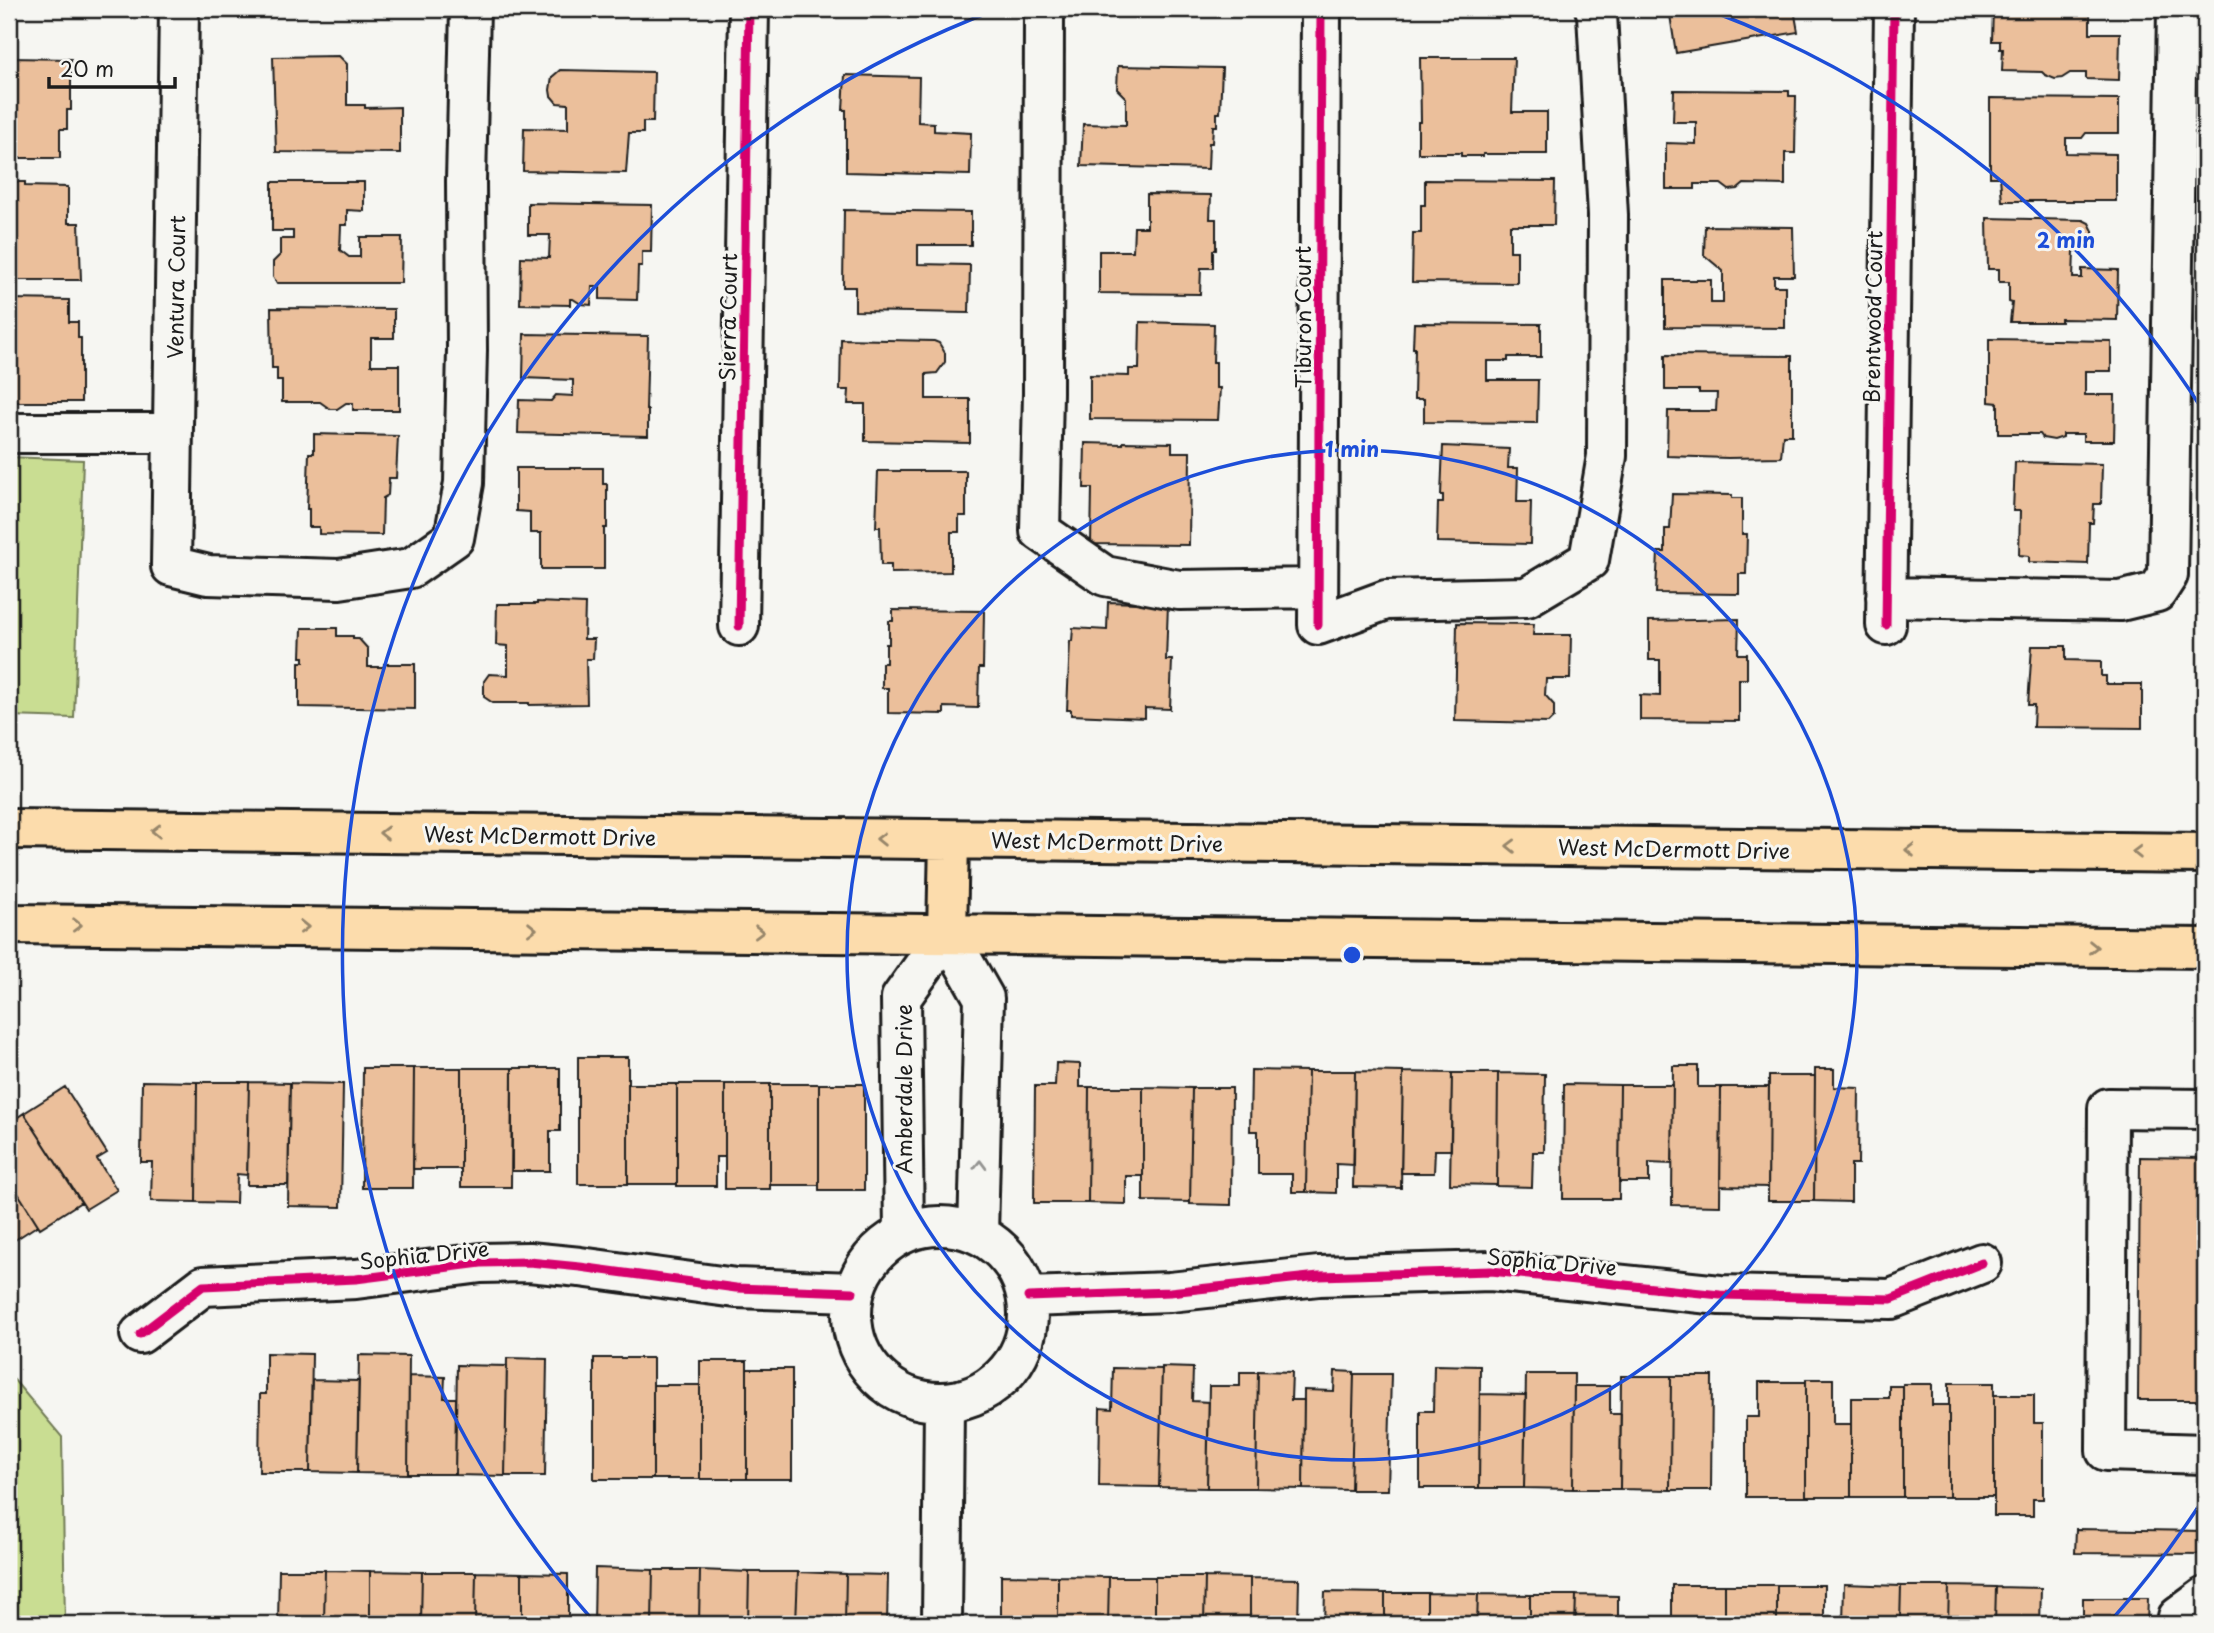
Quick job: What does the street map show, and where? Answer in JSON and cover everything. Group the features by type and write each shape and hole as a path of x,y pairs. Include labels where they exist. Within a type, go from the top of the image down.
{"main road":[{"name":"West McDermott Drive","path":"9,829 2205,853"},
{"path":"947,933 949,840"},
{"path":"9,924 2205,948"}],"street":[{"name":"Ventura Court","path":"179,9 171,566 208,575 339,579 411,568 453,538 464,483 470,9"},
{"name":"Sierra Court","path":"739,626 749,9"},
{"path":"1044,9 1040,531 1105,576 1179,590 1318,607 1386,600 1527,597 1589,560 1607,456 1608,215 1597,15 1594,9"},
{"name":"Tiburon Court","path":"1318,607 1321,9"},
{"name":"Brentwood Court","path":"1894,9 1886,611 2120,601 2157,592 2168,575 2177,9"},
{"path":"9,433 173,433"},
{"path":"947,933 984,999 978,1234"},
{"name":"Amberdale Drive","path":"904,1233 901,999 947,933"},
{"path":"2205,1109 2108,1108 2106,1451 2205,1454"},
{"path":"928,1226 954,1226 978,1234 1002,1249 1019,1271 1028,1297 1028,1328 1019,1357 1000,1381 974,1397 944,1403 921,1401 900,1393 881,1381 866,1364 856,1343 852,1322 853,1292 862,1271 879,1249 904,1233 928,1226"},
{"name":"Sophia Drive","path":"140,1334 203,1286 356,1279 481,1263 529,1262 580,1267 736,1288 853,1292"},
{"name":"Sophia Drive","path":"1028,1297 1170,1292 1320,1276 1491,1271 1720,1295 1891,1299 1982,1263"},
{"path":"942,1624 944,1403"},
{"path":"2177,1624 2178,1617 2205,1597"}],"green space":[{"path":"9,457 83,460 74,718 9,716"},
{"path":"9,1374 62,1437 65,1624 9,1624"}],"building":[{"path":"1669,9 1794,9 1798,32 1676,53"},
{"path":"1993,9 2115,9 2090,11 2090,33 2120,33 2119,80 2086,79 2086,73 2070,73 2055,79 2042,72 2002,71 2003,49 2000,49 2000,41 1992,41"},
{"path":"339,56 347,64 347,105 365,105 365,108 400,107 400,153 276,152 273,57"},
{"path":"9,58 71,59 71,110 67,110 67,129 60,129 60,158 9,158"},
{"path":"1420,58 1514,58 1512,112 1547,112 1547,154 1461,156 1461,153 1418,153 1418,122 1421,122"},
{"path":"1118,66 1222,68 1220,113 1217,113 1217,126 1213,126 1212,143 1209,143 1208,169 1081,166 1083,124 1126,125 1126,98 1117,89"},
{"path":"560,70 654,72 653,122 643,122 643,133 629,133 626,173 523,171 524,128 568,129 568,104 557,103 550,90 552,77"},
{"path":"845,75 919,77 918,122 934,123 934,131 971,133 970,175 846,172 846,110 843,110"},
{"path":"1674,90 1789,91 1789,96 1796,96 1795,153 1785,153 1785,185 1744,184 1738,189 1729,190 1721,184 1695,184 1695,189 1666,189 1666,143 1696,144 1696,122 1673,122"},
{"path":"1990,98 2119,99 2119,133 2086,133 2082,138 2066,138 2066,153 2116,154 2116,201 2002,201 2000,177 1990,177"},
{"path":"1425,180 1555,181 1554,225 1510,225 1510,251 1517,251 1517,283 1412,282 1413,233 1421,233 1421,205 1425,205"},
{"path":"9,182 25,182 25,186 68,187 68,223 79,223 81,280 9,280"},
{"path":"272,182 364,182 364,211 347,210 347,225 341,225 340,250 349,257 360,257 360,237 402,237 401,283 277,283 273,277 273,262 280,255 280,239 293,239 293,231 272,231"},
{"path":"1147,194 1211,195 1210,219 1216,219 1216,250 1213,250 1213,268 1201,268 1200,294 1099,293 1099,251 1133,251 1134,227 1147,227"},
{"path":"528,203 652,205 651,252 642,252 642,266 638,266 637,300 600,299 600,287 592,287 591,305 581,304 573,299 570,299 570,305 520,304 521,257 549,258 550,235 528,235"},
{"path":"844,210 971,212 971,245 918,245 918,264 970,265 969,313 855,311 855,287 843,287"},
{"path":"1987,218 2083,220 2089,223 2093,239 2088,248 2074,251 2073,278 2082,278 2082,269 2118,270 2117,320 2010,322 2012,303 2009,302 2009,282 1999,282 1999,269 1988,269"},
{"path":"1705,226 1793,227 1794,276 1774,276 1774,286 1785,286 1785,328 1665,327 1665,280 1711,280 1711,303 1723,303 1723,271 1704,255"},
{"path":"9,299 69,300 69,322 78,322 78,338 81,338 81,402 9,402"},
{"path":"271,308 394,309 394,338 371,338 371,365 399,365 399,410 353,410 353,403 330,409 320,402 282,402 282,380 277,380 277,368 272,368"},
{"path":"1140,322 1214,324 1213,362 1216,362 1216,388 1220,388 1218,420 1090,419 1090,375 1129,376 1129,369 1139,369"},
{"path":"1414,323 1541,324 1541,357 1508,357 1508,361 1487,361 1487,380 1538,380 1537,423 1424,422 1424,399 1414,399"},
{"path":"524,334 648,336 648,436 518,433 519,400 551,401 556,395 573,396 573,380 523,378"},
{"path":"841,339 939,343 945,353 945,362 937,373 926,374 926,399 970,399 970,443 865,441 865,404 848,404 849,390 840,390"},
{"path":"1989,339 2111,341 2111,371 2085,371 2085,395 2115,395 2114,441 2083,441 2083,434 2063,434 2063,437 2054,440 2043,438 2040,434 1998,434 1998,403 1989,402"},
{"path":"1665,355 1792,356 1792,435 1783,435 1781,457 1667,456 1668,411 1716,411 1717,393 1665,390"},
{"path":"314,434 398,436 396,478 389,478 388,495 383,498 382,535 319,534 319,527 309,527 309,453 314,453"},
{"path":"1085,443 1172,443 1172,452 1190,452 1189,545 1091,544 1092,488 1084,488"},
{"path":"1443,446 1509,449 1508,468 1518,468 1517,502 1531,502 1530,544 1437,542 1438,503 1443,503"},
{"path":"2015,462 2102,464 2101,504 2094,504 2093,523 2089,523 2088,564 2029,562 2029,556 2019,555 2020,511 2013,511"},
{"path":"516,468 603,468 603,484 607,484 604,569 541,569 541,533 530,533 530,512 516,511"},
{"path":"878,471 966,471 966,516 959,516 959,532 951,532 951,572 891,573 891,565 881,565 880,527 876,527"},
{"path":"1672,494 1732,495 1732,498 1742,498 1742,534 1747,534 1746,574 1739,574 1739,594 1656,593 1658,552 1665,552 1665,529 1670,529"},
{"path":"1108,602 1168,604 1166,660 1172,660 1170,709 1145,708 1145,718 1071,715 1071,710 1067,710 1073,628 1107,630"},
{"path":"497,604 585,604 584,639 594,639 593,659 586,659 587,704 493,703 484,697 484,681 489,674 508,675 508,646 496,645"},
{"path":"893,610 984,611 983,668 979,668 978,708 944,707 944,714 888,713 888,688 882,688 882,663 886,663 889,621 893,621"},
{"path":"1739,619 1738,654 1747,654 1747,679 1739,679 1739,721 1640,720 1640,695 1660,696 1660,660 1649,660 1649,621"},
{"path":"1457,623 1534,624 1533,635 1571,635 1570,679 1546,679 1545,695 1554,705 1554,717 1548,723 1455,721"},
{"path":"302,628 337,628 337,636 353,636 353,639 359,639 368,649 368,667 415,664 415,709 299,707 299,662 304,662 304,657 301,657"},
{"path":"2032,646 2066,646 2066,660 2101,661 2101,676 2106,676 2106,684 2142,684 2142,728 2033,727 2034,705 2028,705"},
{"path":"578,1057 628,1057 628,1184 578,1184"},
{"path":"1056,1063 1080,1064 1080,1087 1089,1087 1088,1203 1034,1203 1035,1086 1055,1086"},
{"path":"1673,1066 1698,1066 1698,1087 1721,1087 1720,1206 1672,1205"},
{"path":"363,1068 414,1068 413,1188 362,1188"},
{"path":"414,1068 461,1068 461,1169 413,1169"},
{"path":"461,1068 512,1068 511,1187 461,1187"},
{"path":"512,1068 560,1068 560,1131 550,1131 550,1171 512,1171"},
{"path":"1815,1069 1834,1069 1834,1087 1859,1088 1858,1164 1851,1164 1851,1202 1814,1201"},
{"path":"1251,1070 1308,1071 1306,1192 1292,1192 1292,1174 1258,1174 1258,1131 1250,1131"},
{"path":"1308,1071 1355,1071 1354,1165 1336,1164 1336,1193 1306,1192"},
{"path":"1355,1071 1403,1072 1401,1188 1353,1187"},
{"path":"1403,1072 1452,1073 1451,1150 1435,1150 1434,1173 1401,1173"},
{"path":"1452,1073 1498,1073 1497,1185 1450,1184"},
{"path":"1498,1073 1545,1074 1544,1152 1533,1152 1532,1187 1497,1186"},
{"path":"1769,1076 1815,1076 1814,1201 1768,1201"},
{"path":"142,1081 197,1082 196,1202 151,1201 152,1162 141,1162"},
{"path":"197,1082 249,1082 247,1175 237,1174 236,1203 196,1202"},
{"path":"249,1082 290,1083 288,1185 247,1185"},
{"path":"290,1083 343,1084 341,1207 288,1206"},
{"path":"628,1084 677,1084 677,1184 628,1184"},
{"path":"677,1084 725,1084 725,1157 716,1157 716,1186 677,1186"},
{"path":"725,1084 770,1084 770,1189 725,1189"},
{"path":"770,1084 819,1084 819,1185 770,1185"},
{"path":"819,1084 864,1084 864,1190 819,1190"},
{"path":"1564,1084 1620,1085 1619,1199 1563,1199"},
{"path":"1620,1085 1673,1085 1672,1164 1649,1163 1649,1182 1619,1182"},
{"path":"65,1087 107,1153 97,1159 117,1190 86,1209 24,1113"},
{"path":"1089,1087 1143,1087 1143,1176 1126,1176 1126,1204 1088,1203"},
{"path":"1143,1087 1192,1088 1190,1202 1143,1201"},
{"path":"1721,1087 1769,1087 1768,1187 1720,1186"},
{"path":"1192,1088 1232,1088 1231,1205 1190,1204"},
{"path":"24,1113 81,1202 40,1228 9,1179 9,1123"},
{"path":"2140,1157 2205,1158 2205,1400 2138,1400"},
{"path":"9,1179 38,1225 9,1244"},
{"path":"266,1353 312,1354 310,1472 259,1472 260,1394 266,1394"},
{"path":"359,1355 409,1356 408,1474 357,1473"},
{"path":"507,1358 547,1359 545,1476 505,1476"},
{"path":"594,1358 653,1358 653,1479 594,1479"},
{"path":"700,1361 747,1361 747,1479 700,1479"},
{"path":"457,1365 507,1366 505,1476 455,1475"},
{"path":"1434,1365 1480,1366 1479,1488 1420,1488 1420,1411 1433,1411"},
{"path":"1162,1367 1193,1368 1192,1401 1209,1402 1207,1488 1159,1487"},
{"path":"1113,1368 1162,1369 1159,1487 1099,1486 1100,1408 1112,1409"},
{"path":"747,1369 792,1369 792,1479 747,1479"},
{"path":"1258,1371 1292,1372 1291,1400 1304,1400 1303,1489 1256,1488"},
{"path":"1335,1371 1354,1372 1351,1490 1303,1489 1304,1390 1334,1391"},
{"path":"1240,1372 1258,1372 1256,1488 1207,1488 1209,1386 1240,1386"},
{"path":"1354,1374 1391,1374 1388,1490 1351,1490"},
{"path":"1526,1374 1574,1374 1573,1489 1524,1488"},
{"path":"409,1376 445,1377 444,1398 456,1398 455,1474 408,1474"},
{"path":"1621,1376 1671,1376 1670,1490 1620,1489"},
{"path":"1671,1376 1712,1376 1711,1490 1670,1490"},
{"path":"1806,1379 1833,1379 1833,1424 1851,1424 1851,1497 1806,1497"},
{"path":"312,1380 359,1381 357,1473 310,1472"},
{"path":"1759,1382 1806,1382 1806,1497 1746,1497 1746,1417 1759,1417"},
{"path":"1949,1383 1994,1383 1994,1497 1949,1497"},
{"path":"1903,1384 1932,1384 1932,1405 1949,1405 1949,1497 1903,1497"},
{"path":"653,1385 700,1385 700,1479 653,1479"},
{"path":"1574,1386 1610,1386 1610,1414 1621,1414 1620,1489 1573,1489"},
{"path":"1889,1386 1903,1386 1903,1497 1851,1497 1851,1398 1889,1398"},
{"path":"1480,1394 1526,1395 1524,1488 1479,1488"},
{"path":"1994,1395 2034,1395 2034,1423 2043,1423 2043,1499 2033,1499 2033,1516 1994,1516"},
{"path":"2076,1529 2205,1531 2205,1554 2075,1553"},
{"path":"595,1568 653,1570 652,1624 594,1624"},
{"path":"279,1570 325,1570 324,1624 278,1624"},
{"path":"325,1570 370,1571 370,1624 324,1624"},
{"path":"653,1570 700,1570 699,1624 652,1624"},
{"path":"700,1570 749,1572 748,1624 699,1624"},
{"path":"370,1571 422,1572 421,1624 370,1624"},
{"path":"422,1572 476,1572 475,1624 421,1624"},
{"path":"476,1572 522,1573 522,1624 475,1624"},
{"path":"749,1572 798,1572 796,1624 748,1624"},
{"path":"798,1572 846,1574 845,1624 796,1624"},
{"path":"522,1573 568,1574 568,1624 522,1624"},
{"path":"846,1574 888,1575 887,1624 845,1624"},
{"path":"1001,1575 1058,1576 1058,1624 1001,1624"},
{"path":"1058,1576 1109,1577 1108,1624 1058,1624"},
{"path":"1109,1577 1155,1577 1155,1624 1108,1624"},
{"path":"1155,1577 1205,1577 1204,1624 1155,1624"},
{"path":"1205,1577 1250,1578 1250,1624 1204,1624"},
{"path":"1250,1578 1299,1579 1298,1624 1250,1624"},
{"path":"1844,1584 1901,1586 1900,1624 1843,1624"},
{"path":"1672,1585 1725,1585 1725,1624 1672,1624"},
{"path":"1725,1585 1777,1585 1777,1624 1725,1624"},
{"path":"1777,1585 1824,1585 1824,1624 1777,1624"},
{"path":"1901,1586 1949,1586 1948,1624 1900,1624"},
{"path":"1949,1586 1996,1587 1995,1624 1948,1624"},
{"path":"1996,1587 2041,1588 2040,1624 1995,1624"},
{"path":"1325,1592 1385,1593 1385,1624 1324,1624"},
{"path":"1385,1593 1427,1593 1427,1624 1385,1624"},
{"path":"1427,1593 1478,1594 1477,1624 1427,1624"},
{"path":"1478,1594 1530,1595 1530,1624 1477,1624"},
{"path":"1530,1595 1576,1595 1575,1624 1530,1624"},
{"path":"1576,1595 1618,1596 1618,1624 1575,1624"},
{"path":"2083,1598 2148,1598 2147,1624 2083,1624"}],"cycle path":[{"path":"739,626 749,9"},
{"path":"1318,625 1321,9"},
{"path":"1886,625 1894,9"},
{"path":"140,1334 203,1286 356,1279 481,1263 529,1262 736,1288 853,1292"},
{"path":"1028,1297 1170,1292 1319,1276 1491,1271 1720,1295 1891,1299 1982,1263"}]}
